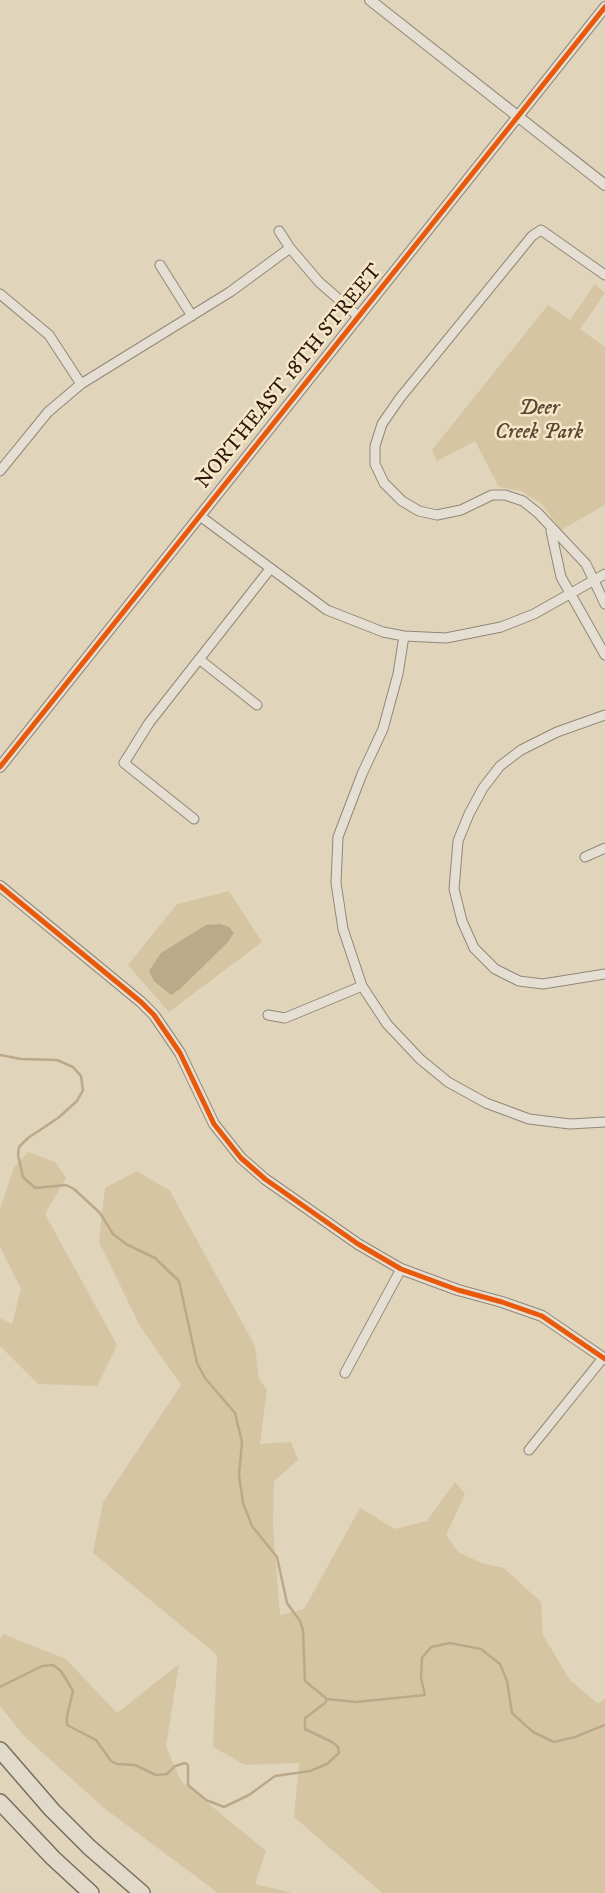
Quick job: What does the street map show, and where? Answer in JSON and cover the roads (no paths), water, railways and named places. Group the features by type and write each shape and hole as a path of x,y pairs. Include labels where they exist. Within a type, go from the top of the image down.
{"highway":[{"path":"0,1750 52,1810 89,1847 142,1893"},
{"path":"0,1802 53,1858 91,1893"}],"street":[{"path":"370,0 605,186"},
{"name":"NORTHEAST 18TH STREET","path":"0,767 605,7"},
{"path":"279,230 290,248 319,282 359,317"},
{"path":"605,275 541,230 532,236 400,398 382,424 375,446 375,464 384,483 402,501 419,511 437,515 461,510 492,495 505,495 523,500 538,513 549,527 586,564 605,604"},
{"path":"0,471 48,412 81,384 238,287 290,248"},
{"path":"160,265 192,316"},
{"path":"0,294 49,335 81,384"},
{"path":"200,516 327,610 383,632 404,636 446,638 501,627 534,614 605,574"},
{"path":"549,527 554,538 561,577 605,655"},
{"path":"194,818 124,762 149,723 270,569"},
{"path":"404,636 398,674 383,729 362,774 338,837 336,883 343,929 362,986 387,1024 420,1059 448,1082 486,1104 529,1119 570,1124 605,1122"},
{"path":"199,659 257,705"},
{"path":"605,715 557,732 522,750 500,766 483,788 468,814 458,840 454,890 462,921 474,948 495,969 519,981 543,984 605,974"},
{"path":"584,857 605,848"},
{"path":"0,886 142,1002 154,1014 180,1053 214,1124 241,1158 265,1179 358,1244 401,1269 458,1290 509,1304 542,1316 604,1359 529,1450"},
{"path":"268,1016 285,1018 362,986"},
{"path":"344,1374 401,1269"}],"waterway":[{"path":"0,1055 21,1059 57,1060 73,1067 81,1076 83,1090 77,1101 58,1118 28,1138 19,1147 18,1155 23,1177 35,1188 66,1185 74,1189 100,1213 113,1234 126,1244 155,1258 179,1281 197,1363 205,1378 235,1413 242,1442 239,1475 243,1503 252,1526 277,1557 287,1603 300,1621 303,1630 305,1681 327,1699"},
{"path":"327,1699 356,1702 425,1695 421,1678 422,1658 431,1647 450,1643 481,1649 500,1664 507,1681 512,1713 533,1732 554,1742 575,1737 605,1725"},
{"path":"0,1687 42,1666 53,1665 61,1671 73,1691 67,1716 67,1725 96,1740 111,1761 117,1764 135,1765 156,1775 167,1774 175,1766 185,1763 188,1765 188,1785 206,1800 224,1807 249,1795 275,1776 310,1771 327,1764 339,1753 338,1747 332,1742 305,1729 305,1718 325,1703 327,1699"}],"park label":[{"name":"Deer Creek Park","path":"539,422"}]}
